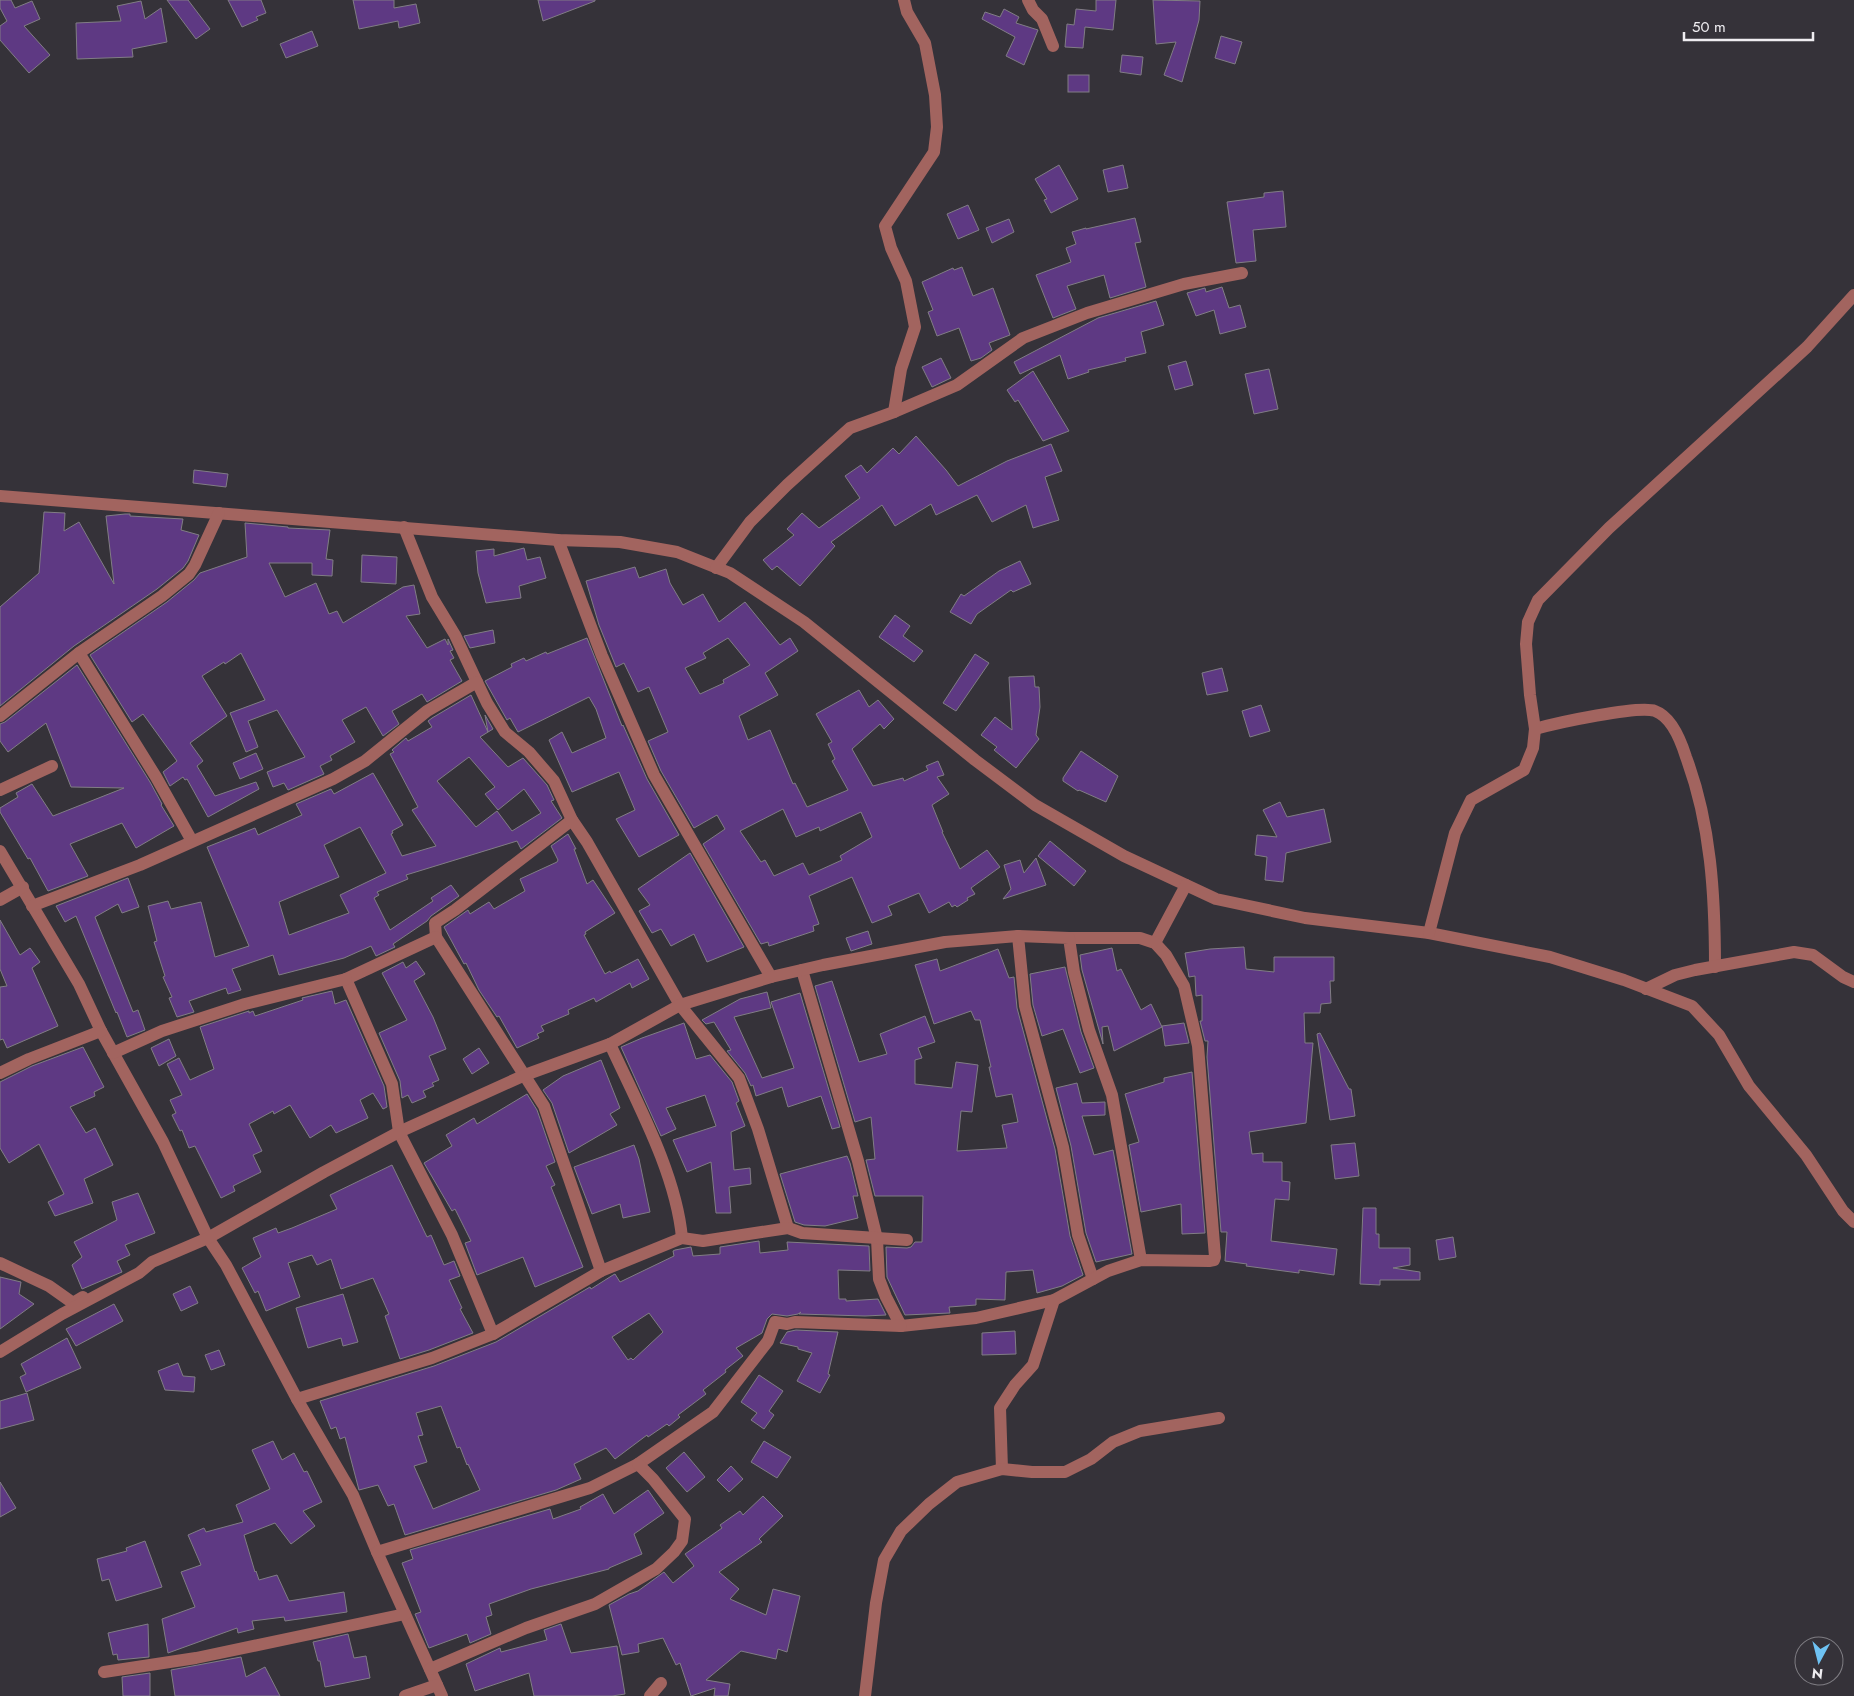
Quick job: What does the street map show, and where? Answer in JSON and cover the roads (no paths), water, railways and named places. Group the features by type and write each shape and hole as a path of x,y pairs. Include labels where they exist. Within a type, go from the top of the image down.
{"street":[{"path":"894,412 901,369 915,328 906,281 891,248 885,226 934,152 938,126 935,95 924,43 907,12 904,0"},
{"path":"1028,0 1033,10 1042,19 1053,46"},
{"path":"716,568 750,522 787,485 850,428 894,412 957,385 1022,338 1087,313 1184,284 1242,273"},
{"path":"1429,933 1455,834 1471,800 1524,770 1533,748 1536,729 1530,695 1526,644 1528,622 1538,600 1609,528 1807,347 1854,295"},
{"path":"0,496 558,540 620,542 678,552 730,573 804,622 1035,806 1124,856 1216,899 1305,918 1429,933 1550,957 1692,1006 1719,1035 1749,1086 1806,1155 1843,1211 1854,1222"},
{"path":"0,716 79,653 162,596 189,574 200,557 219,513"},
{"path":"404,527 432,597 456,635 487,703 506,732 529,752 554,782 572,820 587,842 680,1005 739,1078 758,1129 788,1228"},
{"path":"558,540 602,656 654,775 770,977"},
{"path":"79,653 156,777 192,841"},
{"path":"32,906 140,865 333,779 365,761 427,711 477,682"},
{"path":"1536,729 1564,721 1634,710 1654,710 1667,719 1681,743 1705,818 1715,908 1716,967"},
{"path":"0,790 52,766"},
{"path":"572,820 435,924 436,936 544,1106 601,1271"},
{"path":"0,851 79,984 100,1031 163,1142 208,1238 226,1265 297,1399 353,1495 376,1552 439,1690 405,1696"},
{"path":"1155,943 1186,885"},
{"path":"0,900 23,887"},
{"path":"113,1053 162,1031 236,1007 346,978 436,936"},
{"path":"1018,936 1025,1006 1063,1147 1078,1235 1093,1279"},
{"path":"0,1352 62,1314 139,1273 152,1262 208,1238 399,1132 525,1075 610,1044 680,1005 770,977 945,942 1018,936 1140,938 1155,943 1166,955 1184,986 1198,1046 1216,1250 1214,1260 1209,1262 1141,1260 1108,1271 1054,1300 976,1318 901,1326 795,1322 787,1324 775,1322 768,1341 713,1412 638,1464 590,1488 376,1552"},
{"path":"1069,938 1074,972 1089,1030 1112,1095 1141,1260"},
{"path":"1646,989 1675,975 1794,952 1813,955 1843,977 1854,982"},
{"path":"802,970 858,1162 877,1239 879,1279 901,1326"},
{"path":"346,978 392,1084 399,1132 452,1235 493,1334"},
{"path":"0,1073 29,1059 100,1031"},
{"path":"610,1044 658,1149 680,1217 682,1238"},
{"path":"297,1399 432,1358 493,1334 601,1271 682,1238 703,1241 788,1228 802,1233 907,1240"},
{"path":"0,1263 49,1286 74,1303 88,1295 107,1290"},
{"path":"1002,1469 1000,1408 1015,1385 1034,1365 1054,1300"},
{"path":"865,1696 876,1603 884,1560 901,1531 928,1504 957,1482 1002,1469 1032,1472 1066,1472 1091,1460 1113,1442 1140,1431 1219,1418"},
{"path":"430,1669 526,1628 594,1604 656,1569 674,1552 682,1541 685,1519 653,1479 638,1464"},
{"path":"104,1672 196,1658 405,1614"},
{"path":"650,1696 661,1682"}]}
